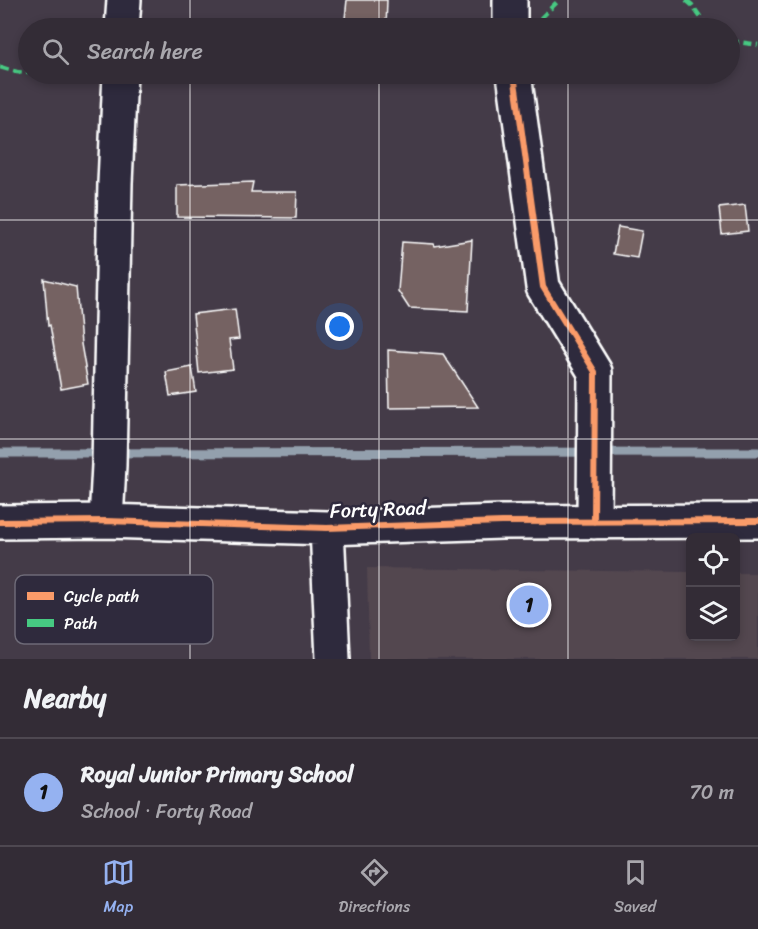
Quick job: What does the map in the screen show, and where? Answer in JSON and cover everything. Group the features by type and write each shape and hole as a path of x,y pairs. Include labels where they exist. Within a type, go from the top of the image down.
{"street":[{"path":"123,18 124,0"},
{"path":"510,0 510,18"},
{"path":"106,521 120,84"},
{"path":"515,84 543,288 595,372 594,522"},
{"name":"Forty Road","path":"0,522 106,521 327,528 502,522 758,521"},
{"path":"327,528 333,659"}],"shaded area":[{"path":"367,568 686,572 686,641 740,641 740,573 758,573 758,659 369,659"}],"building":[{"path":"347,0 387,0 386,18 345,18"},
{"path":"253,182 251,192 297,192 296,218 177,217 177,185"},
{"path":"745,205 748,231 722,234 719,208"},
{"path":"618,227 642,231 637,258 613,254"},
{"path":"472,240 468,311 409,308 398,291 402,242 434,244 435,246"},
{"path":"44,279 76,287 81,344 88,384 61,389 50,325 48,326"},
{"path":"235,309 239,339 229,340 233,369 199,373 193,314"},
{"path":"388,350 443,354 478,407 389,408"},
{"path":"192,367 196,392 170,396 166,372"}],"waterway":[{"path":"0,453 758,452"}],"marked path":[{"path":"541,18 559,0"},
{"path":"686,0 701,18"},
{"path":"740,42 758,45"},
{"path":"0,67 18,72"}],"cycle path":[{"path":"515,84 543,287 595,372 594,522"},
{"path":"0,522 106,521 327,528 502,522 758,521"}],"place":[{"name":"Royal Junior Primary School","path":"529,605"}]}
